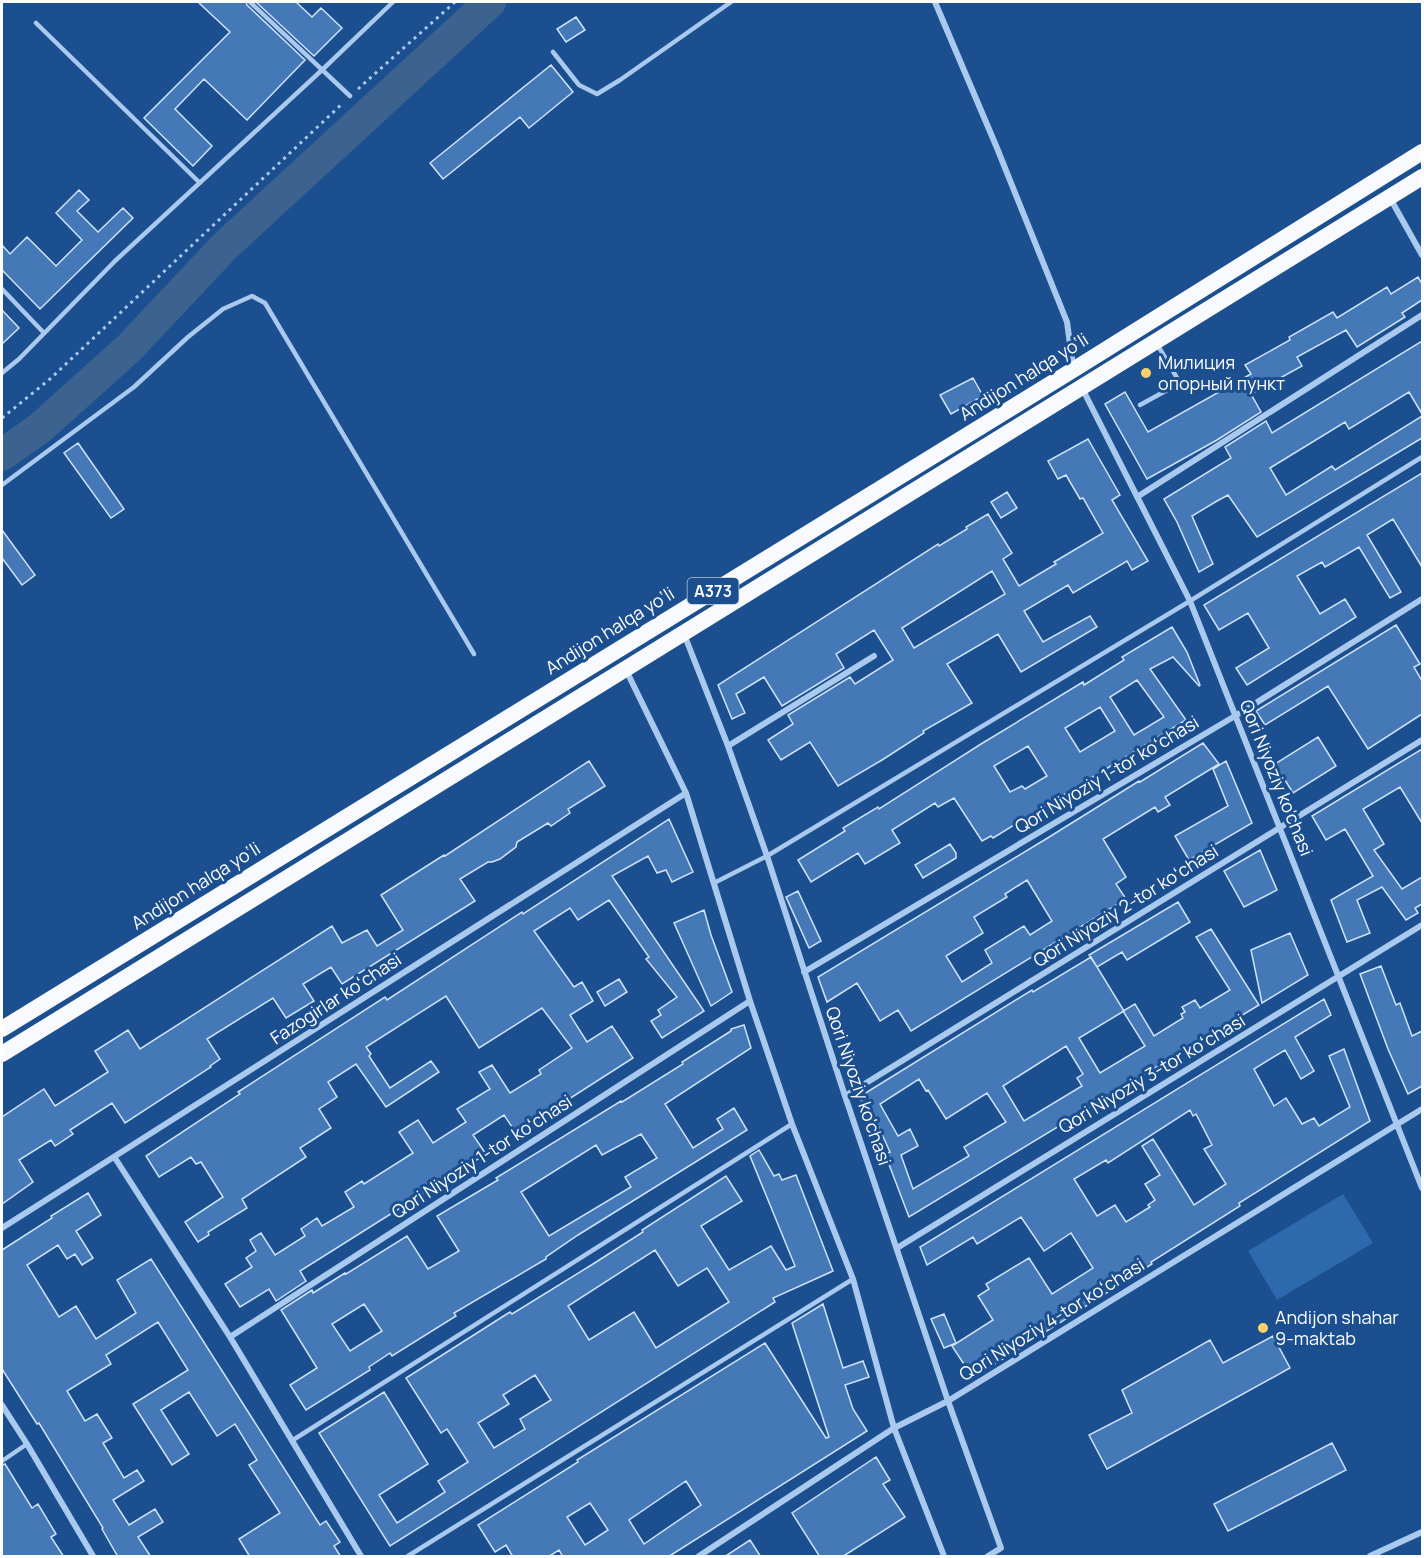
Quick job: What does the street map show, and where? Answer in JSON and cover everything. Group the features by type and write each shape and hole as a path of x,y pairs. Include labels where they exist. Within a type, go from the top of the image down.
{"highway":[{"name":"Andijon halqa yo‘li","path":"2,1029 1073,370 1422,152"},
{"name":"A373","path":"2,1054 1422,177"}],"street":[{"path":"935,2 998,148 1067,322 1073,370"},
{"path":"1390,198 1422,255"},
{"path":"1137,497 1422,315"},
{"name":"Qori Niyoziy ko'chasi","path":"1082,387 1190,601 1422,1188"},
{"name":"Qori Niyoziy 1-tor koʻchasi","path":"804,972 1235,716 1422,599"},
{"name":"Qori Niyoziy ko'chasi","path":"684,634 728,746 767,856 948,1401 1001,1548 988,1557"},
{"path":"728,746 874,656"},
{"path":"625,670 686,793 750,1001 792,1124 852,1279 894,1428 944,1557"},
{"name":"Qori Niyoziy 2-tor koʻchasi","path":"845,1096 1422,740"},
{"name":"Fazogirlar koʻchasi","path":"2,1228 686,793"},
{"name":"Qori Niyoziy 3-tor koʻchasi","path":"897,1248 1422,925"},
{"name":"Qori Niyoziy 1-tor koʻchasi","path":"230,1337 750,1001"},
{"name":"Qori Niyoziy 4-tor koʻchasi","path":"699,1557 894,1428 948,1401 1422,1109"},
{"path":"115,1158 230,1337 361,1557"},
{"path":"2,1405 93,1557"},
{"path":"1370,1557 1422,1532"}],"lane":[{"path":"250,2 350,96"},
{"path":"2,372 19,359 115,261 393,2"},
{"path":"553,52 579,85 597,94 731,2"},
{"path":"36,23 200,183"},
{"path":"2,289 44,333"},
{"path":"2,485 134,387 188,337 223,309 252,296 265,303 474,654"},
{"path":"1140,405 1180,383 1155,342"},
{"path":"714,883 767,856 1190,601 1422,457"},
{"path":"293,1440 792,1124"},
{"path":"408,1557 852,1279"},
{"path":"2,1461 27,1444"}],"path":[{"path":"2,418 50,379 350,96 455,2"}],"shaded area":[{"path":"1343,1194 1373,1243 1277,1300 1248,1251"}],"building":[{"path":"198,2 246,2 305,60 247,120 204,79 175,109 212,146 193,166 144,118 230,32"},
{"path":"256,2 296,2 312,17 321,8 342,28 314,56"},
{"path":"576,17 585,30 566,42 557,29"},
{"path":"551,65 573,92 529,128 520,117 443,179 430,163"},
{"path":"79,190 89,200 77,211 98,232 123,208 133,218 40,309 2,270 2,245 10,254 27,237 56,266 82,240 56,213"},
{"path":"1418,277 1422,284 1422,300 1402,313 1405,317 1357,347 1346,330 1297,357 1302,366 1251,394 1261,412 1217,440 1147,479 1105,404 1125,392 1148,432 1251,374 1245,365 1290,340 1289,337 1333,312 1337,318 1387,287 1391,294"},
{"path":"2,310 19,328 2,344"},
{"path":"1422,341 1422,414 1409,392 1349,429 1345,422 1270,468 1286,495 1332,466 1335,470 1422,416 1422,438 1257,537 1228,495 1192,516 1213,564 1199,572 1164,499 1231,458 1225,447 1266,421 1272,433"},
{"path":"973,378 983,396 951,414 940,395"},
{"path":"1088,439 1120,495 1112,500 1148,561 1132,570 1127,561 1073,593 1068,585 1024,611 1043,642 1090,616 1097,627 1021,672 998,634 947,664 972,703 923,731 924,733 838,786 810,742 781,760 768,740 793,724 788,715 850,677 855,684 893,660 874,630 836,654 844,668 782,706 764,677 736,694 745,713 732,719 718,685 988,514 1012,553 1003,559 1019,586 1103,533 1083,498 1080,499 1066,475 1058,479 1048,461","holes":["992,571 1005,594 914,648 902,628"]},
{"path":"78,443 124,509 111,518 64,453"},
{"path":"1422,473 1422,567 1393,519 1367,535 1401,592 1390,598 1359,547 1325,567 1322,562 1297,576 1320,614 1345,599 1356,617 1247,685 1236,668 1269,648 1248,613 1219,630 1204,605"},
{"path":"1007,492 1017,508 1001,518 991,502"},
{"path":"2,530 35,575 22,585 2,558"},
{"path":"1396,625 1420,664 1414,667 1422,681 1422,714 1368,749 1328,686 1265,725 1256,711"},
{"path":"1172,627 1187,652 1200,685 1173,657 1150,669 1186,720 993,838 991,836 982,841 954,798 938,807 935,803 892,830 900,843 865,864 858,853 811,882 798,860 845,831 843,828 878,807 879,809 981,744 1124,660 1122,657","holes":["1137,680 1164,717 1134,735 1110,697","1100,707 1115,731 1080,752 1065,728","1028,746 1047,776 1025,789 1022,786 1010,792 994,766"]},
{"path":"1318,737 1336,766 1293,793 1275,764"},
{"path":"1203,743 1219,764 1165,797 1170,805 1158,812 1155,807 1103,839 1126,877 1116,884 1126,899 911,1031 898,1010 880,1021 857,983 827,1002 818,977","holes":["1027,880 1052,921 1030,935 1024,926 985,950 992,963 962,982 946,956 983,933 974,917 1007,897 1005,894"]},
{"path":"1422,749 1422,823 1400,787 1363,809 1384,844 1374,850 1402,889 1422,877 1422,904 1415,908 1418,913 1406,920 1382,887 1357,900 1370,933 1347,942 1331,900 1373,876 1345,829 1326,840 1312,816"},
{"path":"589,761 605,786 568,809 570,813 551,826 548,823 517,842 516,847 500,859 488,862 460,879 475,901 342,984 331,967 303,984 314,1001 286,1018 273,998 207,1039 220,1059 211,1067 125,1123 112,1103 70,1130 73,1134 55,1146 51,1140 19,1160 33,1182 2,1204 2,1117 44,1089 55,1106 108,1072 95,1051 128,1030 140,1049 332,926 342,943 367,930 377,946 403,930 381,895 445,856"},
{"path":"1226,761 1252,823 1189,860 1175,836 1228,806 1213,769"},
{"path":"669,819 693,872 672,882 666,870 657,873 648,856 612,876 704,1011 662,1038 651,1021 661,1015 658,1010 677,997 646,959 649,957 609,900 578,920 570,908 534,931 574,987 582,982 593,1001 570,1015 587,1042 612,1026 633,1058 516,1133 504,1115 473,1135 486,1154 300,1271 306,1281 276,1301 269,1289 240,1307 225,1284 252,1267 246,1258 256,1251 250,1240 261,1233 275,1255 305,1236 301,1229 317,1218 322,1226 354,1207 345,1192 362,1181 364,1184 413,1153 399,1132 418,1120 433,1143 466,1122 457,1109 490,1089 479,1072 492,1065 510,1093 541,1074 539,1070 572,1048 542,1008 479,1048 446,996 366,1047 371,1054 369,1056 390,1088 431,1061 439,1072 386,1107 356,1064 328,1082 337,1097 319,1109 331,1128 300,1148 306,1157 242,1199 247,1208 208,1232 209,1235 198,1242 185,1222 223,1197 201,1162 196,1164 191,1157 159,1177 146,1156 240,1094 238,1092 385,997 387,1000"},
{"path":"950,844 956,853 956,858 923,878 915,865"},
{"path":"1260,850 1277,890 1244,907 1224,871"},
{"path":"798,891 821,941 809,948 786,897"},
{"path":"1178,902 1190,922 1127,960 1122,952 1097,967 1089,955"},
{"path":"704,910 732,992 711,1006 674,923"},
{"path":"1211,929 1259,1005 909,1217 885,1154 890,1152 871,1110 869,1112 859,1097 1032,990 1033,992 1091,957 1124,1011 1135,1004 1154,1036 1183,1018 1181,1014 1185,1012 1182,1007 1195,1000 1200,1008 1230,990 1196,937","holes":["1123,1011 1145,1046 1100,1073 1079,1038","1066,1046 1083,1074 1077,1078 1082,1086 1024,1121 1003,1086","919,1079 946,1119 987,1093 1006,1122 964,1147 969,1156 913,1189 901,1155 918,1146 910,1129 898,1136 880,1104"]},
{"path":"1290,933 1308,975 1262,1003 1251,950"},
{"path":"1381,966 1396,1005 1400,1003 1412,1036 1422,1031 1422,1086 1408,1094 1388,1049 1360,974"},
{"path":"619,979 627,992 605,1006 597,992"},
{"path":"1324,999 1331,1015 1295,1037 1314,1071 1301,1079 1285,1050 1254,1069 1274,1106 1286,1098 1302,1124 1314,1118 1319,1126 1350,1107 1329,1056 1344,1049 1370,1121 1239,1203 1240,1206 1151,1262 1152,1264 973,1378 952,1346 993,1320 978,1296 989,1289 986,1284 1029,1258 1052,1294 1093,1268 1071,1233 1044,1251 1021,1217 977,1244 973,1237 927,1265 920,1247","holes":["1190,1110 1193,1116 1196,1114 1212,1145 1204,1149 1226,1184 1194,1205 1153,1139 1142,1146 1160,1175 1145,1184 1155,1200 1148,1205 1150,1207 1126,1222 1115,1205 1097,1216 1074,1179 1106,1160 1108,1163"]},
{"path":"744,1025 751,1048 665,1104 693,1148 723,1129 717,1119 734,1108 747,1130 578,1235 546,1259 454,1313 456,1316 392,1356 390,1353 369,1367 370,1370 306,1410 290,1385 317,1368 281,1310 312,1290 313,1293 346,1274 407,1236 428,1269 459,1251 437,1216 683,1064 682,1062 731,1029","holes":["641,1134 657,1158 625,1177 631,1187 549,1236 521,1192 596,1145 602,1155","364,1304 382,1331 350,1351 332,1324"]},
{"path":"759,1150 774,1176 779,1174 782,1180 796,1175 833,1271 773,1298 775,1302 390,1546 319,1433 384,1392 428,1464 379,1495 397,1523 445,1492 438,1481 468,1462 447,1429 441,1433 406,1378 510,1312 512,1314 593,1264 726,1176 742,1201 701,1226 729,1270 771,1246 786,1270 795,1266 750,1156","holes":["655,1250 678,1286 707,1268 729,1302 656,1348 634,1312 589,1340 568,1306","535,1375 551,1400 520,1419 525,1429 494,1448 478,1423 509,1404 503,1395"]},
{"path":"88,1193 101,1215 76,1231 93,1258 82,1265 75,1254 67,1259 58,1245 27,1265 59,1317 76,1306 96,1339 136,1313 117,1280 151,1259 320,1525 326,1521 340,1542 334,1546 341,1557 250,1557 239,1539 280,1513 249,1465 257,1460 235,1424 217,1436 189,1392 161,1410 189,1454 172,1465 133,1404 188,1370 158,1322 106,1355 111,1364 67,1391 85,1421 97,1414 112,1438 103,1443 124,1478 137,1470 144,1481 113,1500 129,1525 155,1509 163,1522 138,1537 151,1557 118,1557 103,1528 39,1423 37,1424 2,1369 2,1250"},
{"path":"823,1304 843,1368 863,1361 869,1377 845,1385 853,1409 867,1431 668,1557 563,1557 559,1550 548,1557 513,1557 506,1545 495,1552 478,1525 578,1462 577,1460 765,1343 826,1438 829,1437 792,1323","holes":["686,1481 701,1505 644,1544 629,1520","590,1503 608,1530 585,1545 567,1517"]},
{"path":"944,1314 956,1343 944,1348 931,1319"},
{"path":"1273,1336 1290,1368 1107,1469 1089,1435 1132,1413 1122,1390 1210,1340 1223,1363"},
{"path":"1332,1443 1346,1470 1228,1531 1214,1504"},
{"path":"876,1457 890,1480 883,1484 905,1517 842,1557 820,1557 792,1513"},
{"path":"5,1464 32,1508 38,1504 56,1534 51,1537 64,1557 2,1557 2,1465"},
{"path":"750,1540 761,1557 724,1557"}],"waterway":[{"path":"2,455 40,428 129,348 225,246 490,2"}],"place":[{"name":"Милиция опорный пункт","path":"1146,373"},
{"name":"Andijon shahar 9-maktab","path":"1263,1328"}]}
